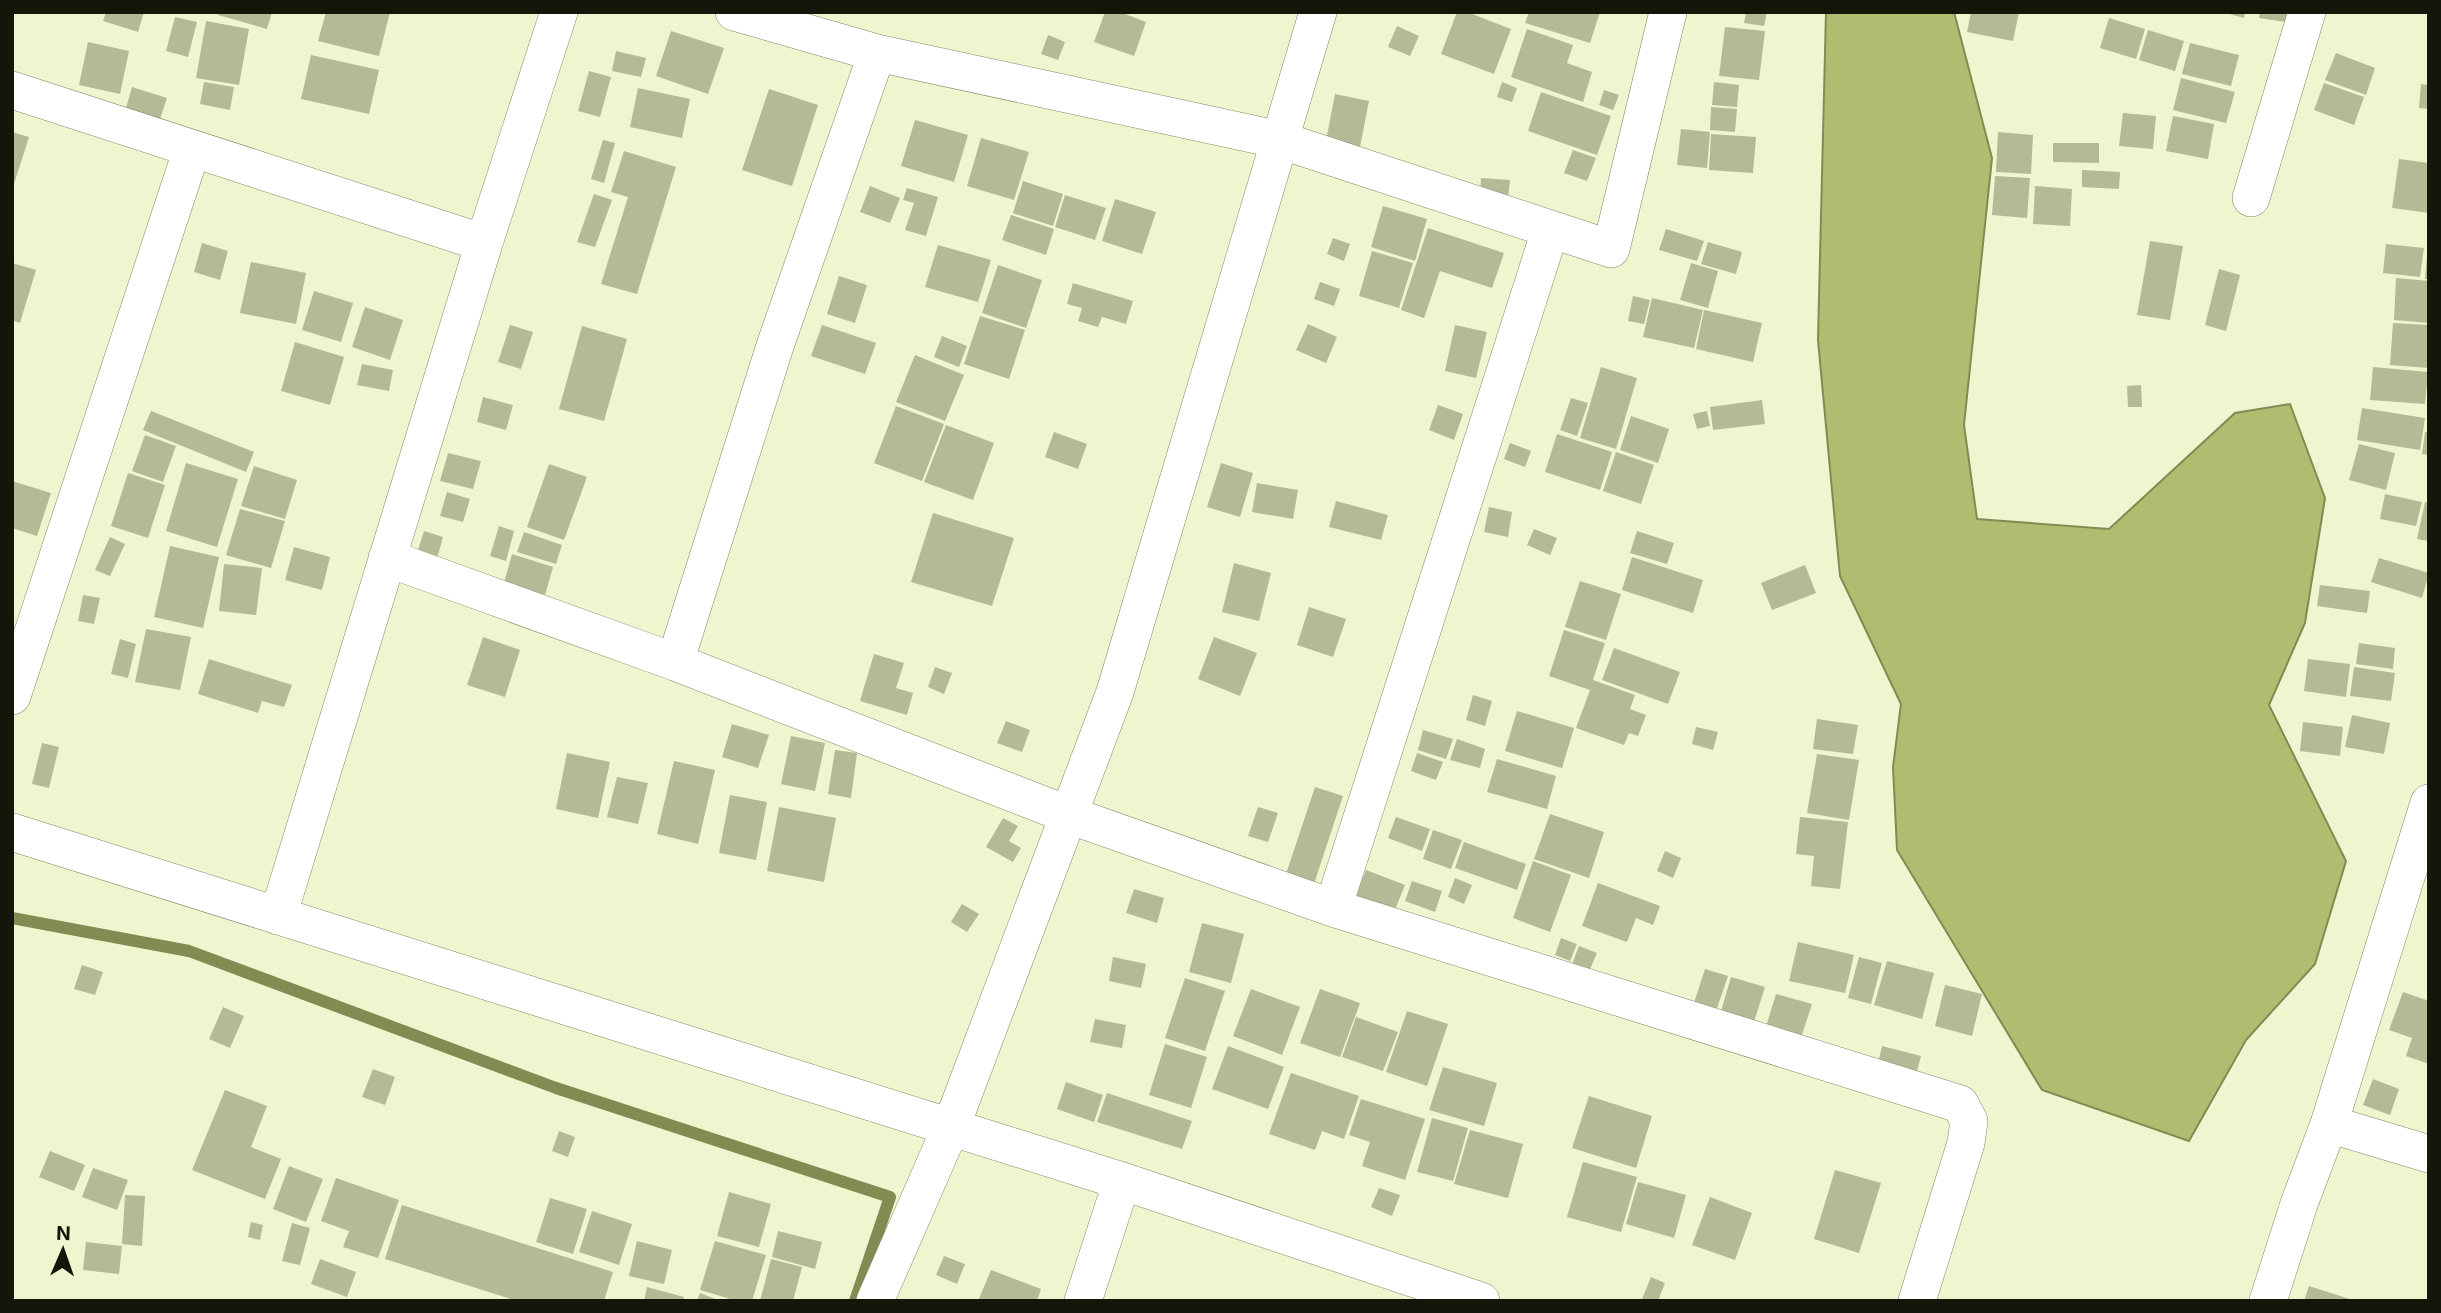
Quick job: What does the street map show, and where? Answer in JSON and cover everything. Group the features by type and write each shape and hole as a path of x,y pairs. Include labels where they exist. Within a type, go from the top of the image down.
{"street":[{"path":"278,916 484,243 559,12"},
{"path":"734,12 877,52 1280,140 1611,249 1668,12"},
{"path":"875,1301 951,1127 1115,692 1318,12"},
{"path":"2250,198 2307,12"},
{"path":"675,662 775,346 877,52"},
{"path":"12,90 484,243"},
{"path":"12,696 192,149"},
{"path":"1333,908 1550,231"},
{"path":"387,558 675,662 1069,815 1333,908 1960,1104 1969,1121 1966,1143 1917,1301"},
{"path":"2268,1301 2299,1204 2329,1124 2429,803"},
{"path":"12,832 1122,1181 1471,1299"},
{"path":"2329,1124 2429,1154"},
{"path":"1083,1301 1122,1181"}],"shaded area":[{"path":"1826,12 1954,12 1992,158 1964,425 1977,519 2109,529 2235,413 2290,404 2325,498 2305,623 2269,705 2346,861 2315,964 2246,1040 2189,1141 2042,1090 1897,850 1893,767 1901,704 1840,576 1818,340"}],"building":[{"path":"106,12 144,12 138,32 103,21"},
{"path":"219,12 272,12 267,29 218,15"},
{"path":"326,12 390,12 379,56 318,41"},
{"path":"1105,12 1120,12 1146,22 1134,56 1094,42"},
{"path":"1457,12 1467,12 1511,29 1494,74 1441,54"},
{"path":"1529,12 1600,12 1590,43 1525,23"},
{"path":"1746,12 1767,12 1764,26 1744,23"},
{"path":"1971,12 2019,12 2013,41 1967,32"},
{"path":"2222,12 2245,12 2244,18"},
{"path":"2260,12 2287,12 2286,22 2259,18"},
{"path":"175,17 197,22 188,57 166,51"},
{"path":"2109,18 2145,29 2136,59 2100,48"},
{"path":"206,21 249,29 239,85 196,78"},
{"path":"1397,26 1419,36 1410,56 1388,47"},
{"path":"1725,27 1765,31 1759,80 1719,76"},
{"path":"1527,29 1573,45 1567,63 1592,72 1583,102 1511,77"},
{"path":"2148,30 2184,41 2175,71 2139,60"},
{"path":"671,31 724,48 708,94 656,76"},
{"path":"1048,35 1065,42 1058,60 1041,54"},
{"path":"88,42 129,51 120,94 79,85"},
{"path":"2190,43 2239,55 2231,86 2182,74"},
{"path":"616,51 646,58 641,77 612,71"},
{"path":"2336,53 2375,68 2366,95 2325,80"},
{"path":"311,55 379,70 369,114 301,99"},
{"path":"589,71 611,77 600,117 578,111"},
{"path":"2181,78 2235,92 2226,123 2173,110"},
{"path":"204,82 234,87 230,110 200,104"},
{"path":"1502,82 1517,88 1512,102 1497,97"},
{"path":"1714,82 1739,85 1737,107 1712,105"},
{"path":"2324,83 2364,97 2354,125 2314,110"},
{"path":"2421,84 2429,85 2429,109 2419,108"},
{"path":"132,87 167,98 160,119 126,108"},
{"path":"638,88 690,99 682,138 630,127"},
{"path":"769,89 818,105 792,186 742,170"},
{"path":"1604,90 1619,95 1613,110 1599,105"},
{"path":"1541,92 1611,116 1597,155 1528,131"},
{"path":"1335,94 1369,101 1359,152 1325,146"},
{"path":"1711,107 1737,109 1735,132 1710,130"},
{"path":"2123,113 2156,116 2153,149 2119,146"},
{"path":"2173,116 2214,124 2208,159 2166,151"},
{"path":"915,120 968,135 954,182 901,166"},
{"path":"1681,129 1710,132 1707,168 1677,165"},
{"path":"12,132 29,137 13,187 12,187"},
{"path":"1998,132 2033,135 2031,174 1996,172"},
{"path":"1711,134 1756,137 1753,173 1709,170"},
{"path":"981,138 1029,152 1014,200 967,186"},
{"path":"603,140 615,143 604,183 591,179"},
{"path":"2053,143 2099,143 2099,163 2053,162"},
{"path":"1573,150 1596,158 1587,181 1564,173"},
{"path":"624,151 676,167 637,294 601,284 628,197 611,192"},
{"path":"2399,159 2429,163 2429,213 2392,208"},
{"path":"2082,170 2120,172 2119,189 2082,187"},
{"path":"1995,176 2030,178 2027,218 1992,215"},
{"path":"1481,178 1510,180 1508,198 1480,195"},
{"path":"1023,181 1063,194 1053,226 1013,213"},
{"path":"870,186 900,198 890,223 860,212"},
{"path":"2035,186 2072,189 2070,226 2033,224"},
{"path":"907,188 938,197 926,236 905,230 914,203 903,200"},
{"path":"594,194 612,200 595,247 577,242"},
{"path":"1065,195 1106,208 1095,240 1055,227"},
{"path":"1115,199 1156,212 1142,254 1102,241"},
{"path":"1383,206 1427,219 1415,261 1371,247"},
{"path":"1011,215 1054,229 1046,255 1002,240"},
{"path":"1428,228 1504,253 1492,288 1440,271 1424,318 1401,310"},
{"path":"1666,229 1704,241 1697,261 1659,250"},
{"path":"1333,238 1350,244 1344,261 1327,254"},
{"path":"2150,241 2183,246 2170,320 2137,315"},
{"path":"1708,242 1742,252 1736,274 1701,264"},
{"path":"202,243 228,251 220,280 194,272"},
{"path":"2386,244 2424,248 2420,277 2383,273"},
{"path":"938,245 991,260 978,302 925,287"},
{"path":"1372,251 1413,263 1399,308 1359,296"},
{"path":"2427,256 2429,279 2425,279"},
{"path":"251,262 306,273 296,324 240,313"},
{"path":"12,263 36,270 20,323 12,320"},
{"path":"1691,263 1718,271 1708,308 1680,300"},
{"path":"998,265 1042,280 1026,328 982,313"},
{"path":"2219,269 2240,275 2226,331 2205,325"},
{"path":"839,276 867,285 855,323 827,314"},
{"path":"2396,278 2429,281 2429,323 2394,320"},
{"path":"1320,282 1340,289 1334,306 1314,299"},
{"path":"1073,283 1133,301 1126,324 1102,317 1098,327 1078,321 1082,308 1067,304"},
{"path":"314,291 353,303 341,342 302,330"},
{"path":"1633,296 1650,300 1644,324 1628,321"},
{"path":"1652,298 1703,310 1694,348 1643,337"},
{"path":"365,307 403,320 390,360 352,347"},
{"path":"1704,310 1762,323 1753,362 1696,349"},
{"path":"980,316 1025,330 1009,379 964,364"},
{"path":"2393,323 2429,325 2429,368 2390,365"},
{"path":"1308,324 1337,337 1326,363 1296,350"},
{"path":"510,325 533,332 521,369 498,362"},
{"path":"822,325 876,343 865,374 811,356"},
{"path":"1455,325 1487,332 1476,378 1445,371"},
{"path":"582,326 627,339 604,421 559,409"},
{"path":"942,336 967,346 959,367 934,357"},
{"path":"295,342 344,357 330,405 281,391"},
{"path":"915,355 964,375 945,421 896,402"},
{"path":"362,364 393,370 389,391 357,385"},
{"path":"1601,367 1637,378 1616,449 1580,438"},
{"path":"2373,367 2428,372 2425,404 2370,400"},
{"path":"2141,385 2142,407 2128,407 2127,386"},
{"path":"483,397 513,405 506,430 477,422"},
{"path":"1571,398 1588,403 1577,436 1560,430"},
{"path":"1762,400 1765,424 1713,430 1710,407"},
{"path":"1438,405 1463,414 1454,440 1429,430"},
{"path":"896,406 944,424 922,481 874,463"},
{"path":"2362,408 2425,418 2420,450 2357,440"},
{"path":"151,411 254,452 246,472 143,430"},
{"path":"1707,411 1710,426 1697,429 1693,414"},
{"path":"1631,416 1669,429 1658,463 1620,450"},
{"path":"946,425 994,443 973,500 924,482"},
{"path":"1054,432 1087,444 1078,469 1045,457"},
{"path":"2425,432 2429,432 2429,455 2422,454"},
{"path":"1557,434 1612,452 1600,490 1545,472"},
{"path":"145,435 176,446 163,482 132,471"},
{"path":"1510,443 1531,451 1525,467 1504,459"},
{"path":"2359,444 2395,453 2386,490 2349,480"},
{"path":"1616,452 1654,465 1641,504 1603,491"},
{"path":"448,453 481,461 473,489 440,481"},
{"path":"186,463 238,479 217,547 166,531"},
{"path":"1221,463 1253,473 1240,517 1207,507"},
{"path":"549,464 587,477 564,540 527,527"},
{"path":"254,466 297,480 285,519 241,506"},
{"path":"128,473 165,485 148,538 111,526"},
{"path":"12,481 51,493 37,536 12,528"},
{"path":"1257,483 1298,490 1293,519 1252,512"},
{"path":"447,492 470,499 463,522 440,516"},
{"path":"2385,494 2422,502 2416,526 2380,519"},
{"path":"1336,501 1388,515 1381,540 1329,527"},
{"path":"2425,502 2429,503 2429,541 2417,539"},
{"path":"1489,507 1512,512 1508,537 1484,532"},
{"path":"240,509 285,521 271,568 226,555"},
{"path":"933,513 1014,538 992,606 911,582"},
{"path":"499,526 514,531 506,561 490,556"},
{"path":"1534,529 1557,538 1550,555 1527,545"},
{"path":"424,531 443,537 436,562 416,556"},
{"path":"1637,531 1674,543 1667,564 1630,553"},
{"path":"524,532 562,545 556,564 517,552"},
{"path":"110,537 125,544 110,576 95,570"},
{"path":"170,546 219,557 203,628 154,617"},
{"path":"294,547 330,557 322,590 285,580"},
{"path":"512,554 553,567 545,595 504,583"},
{"path":"1632,557 1703,580 1693,613 1622,590"},
{"path":"2379,558 2429,573 2422,598 2371,582"},
{"path":"1234,563 1271,573 1259,621 1222,612"},
{"path":"224,564 262,568 256,615 219,611"},
{"path":"1805,565 1816,593 1772,610 1761,583"},
{"path":"1580,581 1621,594 1606,640 1565,627"},
{"path":"2320,585 2370,591 2367,613 2317,606"},
{"path":"83,595 100,598 94,624 78,621"},
{"path":"1309,607 1346,619 1333,657 1297,645"},
{"path":"146,629 191,637 180,690 135,682"},
{"path":"1564,630 1605,643 1593,680 1635,695 1630,709 1646,715 1638,736 1629,733 1624,745 1576,728 1590,690 1549,676"},
{"path":"483,637 520,650 505,697 467,685"},
{"path":"1214,637 1257,653 1240,696 1198,679"},
{"path":"120,639 136,644 128,678 111,674"},
{"path":"2359,643 2395,648 2393,669 2356,664"},
{"path":"1614,648 1680,672 1668,704 1602,680"},
{"path":"874,654 904,663 896,688 913,693 907,715 860,701"},
{"path":"209,659 292,685 284,707 262,701 258,713 198,694"},
{"path":"2308,659 2350,664 2346,697 2304,691"},
{"path":"935,667 952,673 944,694 928,687"},
{"path":"2354,667 2395,673 2391,701 2350,696"},
{"path":"1473,695 1492,701 1485,726 1466,720"},
{"path":"1517,711 1574,728 1562,768 1505,751"},
{"path":"2352,715 2390,723 2384,754 2345,747"},
{"path":"1817,719 1858,725 1853,754 1813,749"},
{"path":"1006,721 1030,730 1022,752 997,743"},
{"path":"2303,722 2343,727 2340,756 2300,751"},
{"path":"732,724 769,735 758,768 722,757"},
{"path":"1696,727 1718,732 1713,750 1692,744"},
{"path":"1423,730 1453,739 1446,759 1418,750"},
{"path":"791,736 825,743 815,791 781,784"},
{"path":"1457,739 1485,749 1480,768 1450,760"},
{"path":"42,743 59,747 49,788 32,784"},
{"path":"835,750 857,753 851,798 828,794"},
{"path":"567,753 610,762 598,818 556,809"},
{"path":"1417,753 1443,762 1436,780 1411,771"},
{"path":"1817,754 1859,760 1849,820 1807,813"},
{"path":"1497,759 1556,776 1547,809 1487,792"},
{"path":"674,761 715,770 698,844 657,834"},
{"path":"617,777 648,783 638,824 607,817"},
{"path":"1315,787 1343,796 1314,884 1286,874"},
{"path":"730,795 767,802 756,860 719,853"},
{"path":"779,807 836,818 824,882 767,871"},
{"path":"1258,807 1278,813 1268,842 1248,836"},
{"path":"1550,814 1604,832 1589,878 1534,859"},
{"path":"1396,817 1430,829 1422,851 1388,838"},
{"path":"1800,817 1848,822 1840,889 1811,886 1814,856 1796,854"},
{"path":"1003,818 1018,826 1009,841 1021,848 1013,862 986,847"},
{"path":"1433,830 1462,840 1451,869 1423,859"},
{"path":"1464,842 1526,864 1517,890 1455,868"},
{"path":"1665,851 1681,858 1673,878 1657,871"},
{"path":"1533,861 1571,875 1550,932 1513,918"},
{"path":"1366,870 1405,885 1392,917 1353,902"},
{"path":"1455,878 1472,885 1464,904 1448,897"},
{"path":"1412,881 1442,891 1435,912 1405,901"},
{"path":"1598,883 1660,906 1653,925 1636,918 1627,942 1582,926"},
{"path":"1134,889 1164,898 1157,923 1126,913"},
{"path":"962,904 979,914 967,932 951,922"},
{"path":"1202,923 1244,934 1231,983 1189,972"},
{"path":"1561,938 1577,944 1570,961 1555,955"},
{"path":"1798,942 1854,955 1845,993 1789,981"},
{"path":"1579,946 1597,953 1588,974 1571,967"},
{"path":"1113,957 1146,964 1141,988 1109,981"},
{"path":"1859,957 1882,963 1871,1004 1848,998"},
{"path":"1887,961 1934,973 1922,1019 1874,1005"},
{"path":"82,965 103,972 95,995 74,989"},
{"path":"1705,969 1728,976 1715,1014 1693,1006"},
{"path":"1731,977 1765,987 1752,1028 1719,1018"},
{"path":"1185,978 1225,991 1205,1051 1165,1038"},
{"path":"1945,985 1982,994 1972,1036 1935,1026"},
{"path":"1251,989 1300,1007 1282,1055 1233,1036"},
{"path":"1320,989 1360,1003 1340,1057 1300,1043"},
{"path":"2403,992 2429,1001 2429,1064 2406,1056 2412,1038 2389,1030"},
{"path":"1776,994 1812,1004 1800,1041 1765,1030"},
{"path":"223,1007 244,1016 230,1048 209,1039"},
{"path":"1407,1011 1448,1024 1427,1086 1386,1072"},
{"path":"1356,1017 1398,1032 1383,1071 1342,1057"},
{"path":"1095,1019 1126,1025 1122,1048 1090,1042"},
{"path":"1165,1044 1207,1057 1191,1108 1149,1095"},
{"path":"1228,1046 1284,1067 1268,1109 1212,1089"},
{"path":"1882,1046 1921,1056 1914,1082 1876,1072"},
{"path":"1443,1067 1497,1083 1484,1126 1429,1110"},
{"path":"373,1069 395,1077 385,1105 362,1097"},
{"path":"1291,1073 1359,1096 1344,1139 1322,1131 1315,1150 1269,1134"},
{"path":"2373,1079 2399,1089 2390,1115 2363,1105"},
{"path":"1066,1082 1103,1095 1094,1122 1057,1109"},
{"path":"225,1090 267,1106 251,1147 281,1159 265,1199 192,1170"},
{"path":"1107,1093 1192,1121 1182,1149 1097,1122"},
{"path":"1589,1096 1652,1116 1636,1168 1572,1148"},
{"path":"1361,1099 1425,1119 1405,1180 1362,1166 1370,1142 1349,1135"},
{"path":"1432,1118 1468,1128 1453,1181 1417,1172"},
{"path":"1470,1130 1523,1144 1508,1198 1454,1184"},
{"path":"559,1131 575,1137 568,1157 552,1151"},
{"path":"50,1151 85,1165 74,1191 39,1177"},
{"path":"1583,1162 1637,1177 1621,1232 1567,1217"},
{"path":"289,1166 323,1179 306,1222 273,1209"},
{"path":"93,1168 128,1180 117,1210 82,1197"},
{"path":"1835,1170 1881,1183 1859,1253 1814,1239"},
{"path":"336,1178 399,1200 378,1258 343,1247 349,1231 321,1221"},
{"path":"1638,1182 1686,1195 1674,1238 1626,1224"},
{"path":"1379,1188 1400,1195 1392,1216 1371,1207"},
{"path":"729,1192 771,1204 759,1247 717,1236"},
{"path":"125,1195 145,1196 142,1246 122,1244"},
{"path":"1710,1197 1752,1213 1735,1260 1692,1245"},
{"path":"550,1198 587,1209 573,1254 536,1242"},
{"path":"402,1205 613,1272 604,1301 517,1301 385,1259"},
{"path":"592,1211 632,1224 619,1265 579,1252"},
{"path":"251,1222 263,1225 260,1240 248,1237"},
{"path":"292,1223 310,1228 300,1265 282,1261"},
{"path":"778,1231 822,1242 815,1269 772,1257"},
{"path":"637,1241 672,1250 664,1284 629,1276"},
{"path":"715,1241 766,1255 752,1301 737,1301 700,1290"},
{"path":"86,1242 122,1246 119,1274 83,1270"},
{"path":"944,1256 965,1264 957,1284 936,1275"},
{"path":"320,1259 356,1272 347,1297 311,1284"},
{"path":"771,1259 802,1267 793,1301 760,1301"},
{"path":"991,1270 1041,1289 1037,1301 978,1301"},
{"path":"1651,1277 1665,1283 1658,1301 1642,1299"},
{"path":"2309,1286 2353,1300 2353,1301 2304,1301"},
{"path":"647,1287 684,1297 683,1301 644,1301"},
{"path":"700,1293 718,1300 718,1301 697,1301"}],"waterway":[{"path":"12,918 189,951 556,1088 890,1197 855,1301"}]}
